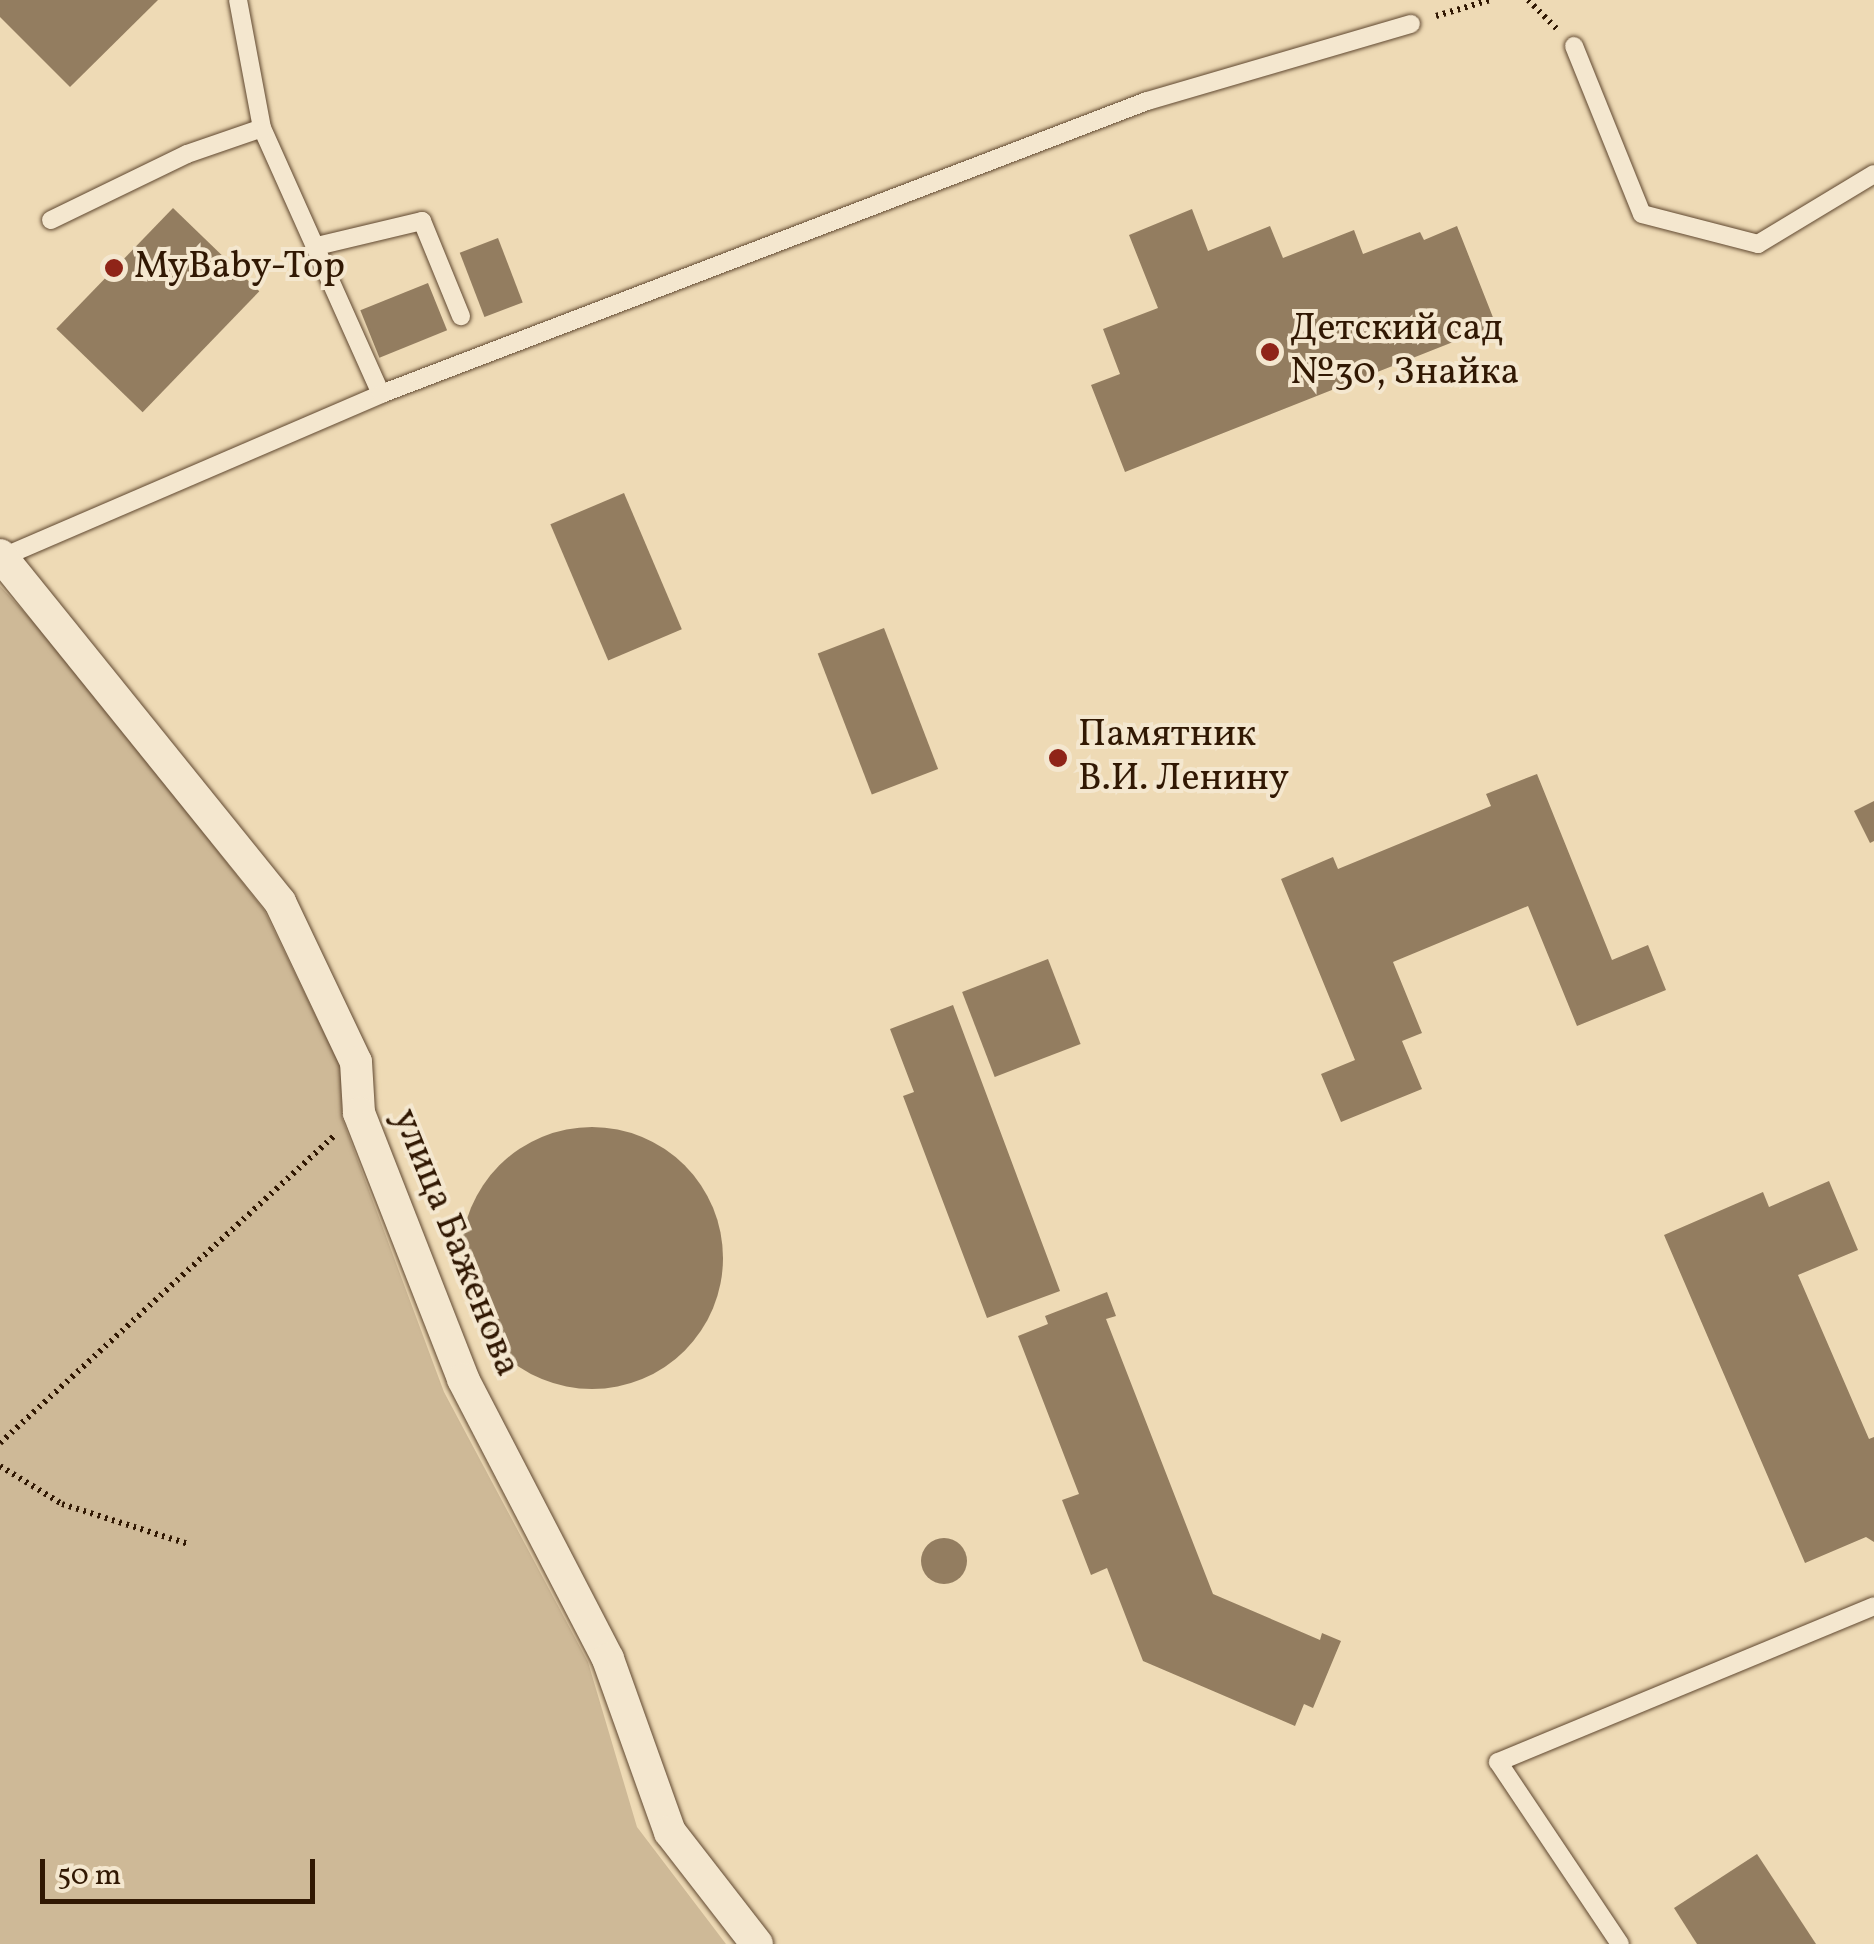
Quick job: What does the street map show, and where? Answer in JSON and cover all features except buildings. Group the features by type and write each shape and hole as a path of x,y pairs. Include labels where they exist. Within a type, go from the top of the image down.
{"street":[{"name":"улица Баженова","path":"1,556 280,902 356,1062 359,1113 463,1379 608,1659 670,1832 756,1944"}],"lane":[{"path":"238,0 262,128 381,394"},
{"path":"1,556 381,394 1147,101 1410,24"},
{"path":"1574,46 1642,214 1758,244 1874,174"},
{"path":"50,220 188,154 262,128"},
{"path":"316,246 422,221 461,316"},
{"path":"1620,1944 1498,1762 1874,1606"}],"path":[{"path":"1410,24 1490,0"},
{"path":"1528,0 1574,46"},
{"path":"0,1444 359,1113"},
{"path":"0,1466 62,1504 188,1544"}],"shaded area":[{"path":"0,586 64,655 264,910 341,1068 342,1118 444,1392 588,1662 637,1827 726,1944 0,1944"}],"place":[{"name":"MyBaby-Top","path":"114,268"},
{"name":"Детский сад №30, Знайка","path":"1270,352"},
{"name":"Памятник В.И. Ленину","path":"1058,758"}]}
